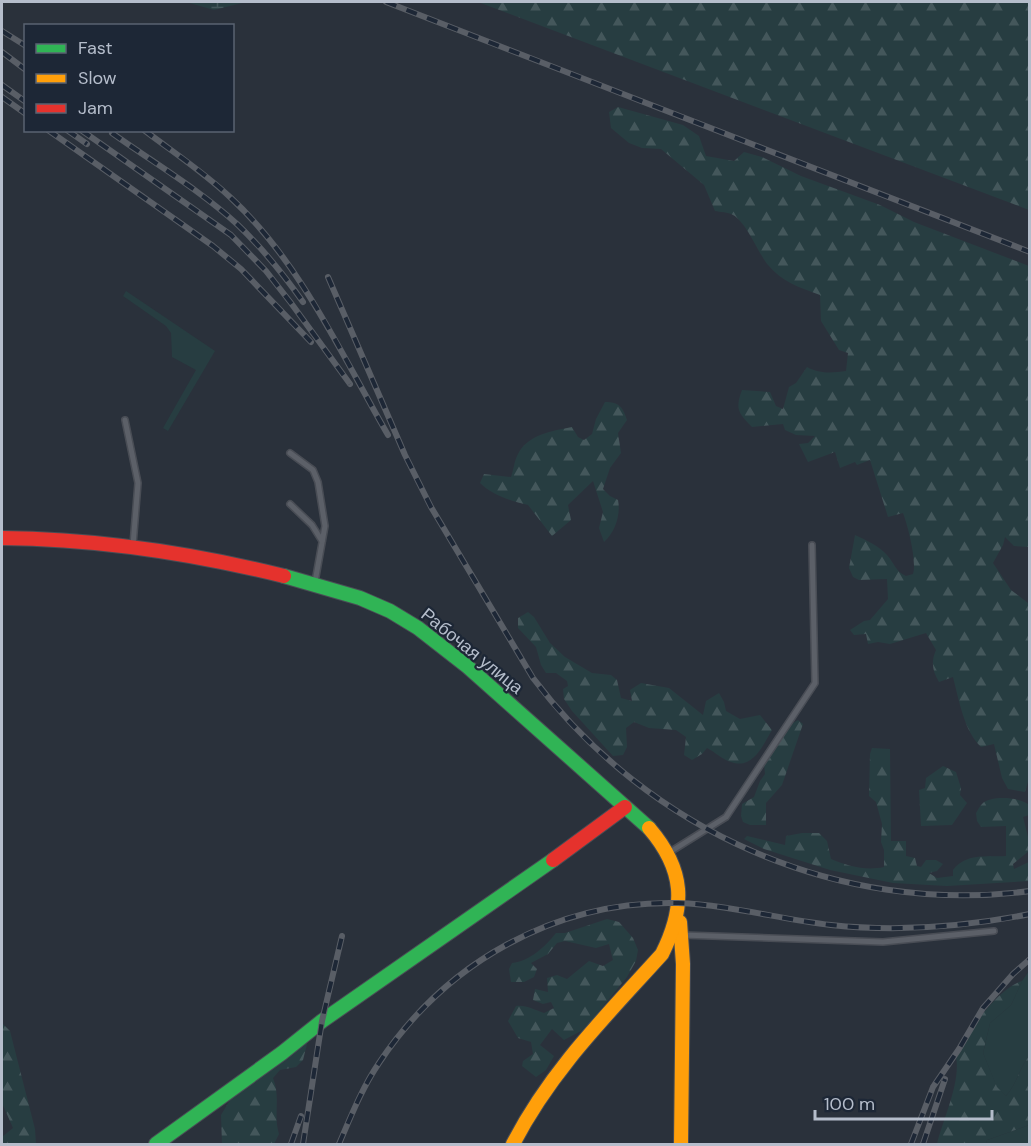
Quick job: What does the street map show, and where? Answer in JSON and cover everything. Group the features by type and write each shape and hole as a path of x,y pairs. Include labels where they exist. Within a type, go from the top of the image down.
{"street":[{"name":"Рабочая улица","path":"2,538 72,540 132,546 239,565 315,583 377,604 405,619 434,639 626,807 659,838 669,853 678,884 683,964 681,1144"},
{"path":"156,1144 282,1053 322,1021 575,846 626,807"},
{"name":"Рабочая улица","path":"513,1144 537,1100 563,1063 662,954 673,934 680,913"}],"lane":[{"path":"125,420 138,483 132,546"},
{"path":"290,453 313,470 318,482 326,526 315,583"},
{"path":"290,504 312,525 322,543"},
{"path":"669,853 726,817 815,683 812,545"},
{"path":"680,935 883,942 994,932"}],"green space":[{"path":"186,2 246,2 214,10"},
{"path":"478,2 1029,2 1029,210"},
{"path":"618,107 683,125 699,136 706,156 734,161 744,152 762,157 801,176 880,205 914,222 1029,266 1029,547 1014,546 1005,537 993,563 1011,590 1028,603 1030,775 1025,792 1008,789 1002,778 994,744 981,747 970,733 953,677 939,682 937,678 933,662 936,650 926,633 890,644 878,642 868,644 866,634 854,635 850,630 870,620 888,599 887,579 859,580 853,577 849,568 855,535 880,549 902,574 906,576 913,574 914,568 903,513 888,517 870,460 857,465 855,462 840,468 835,452 808,462 799,444 808,443 815,436 796,435 785,430 783,424 752,427 739,410 742,390 770,392 776,406 783,409 789,387 796,383 807,367 821,372 846,371 848,353 839,350 821,321 820,295 791,283 773,271 738,219 731,214 715,211 704,185 661,149 642,148 629,143 611,128 609,112"},
{"path":"126,291 215,351 168,431 163,428 196,370 172,357 171,333 166,326 123,296"},
{"path":"605,402 620,406 627,420 618,433 621,453 610,468 603,489 618,500 619,506 616,523 604,542 599,528 603,512 593,481 568,505 571,520 552,536 528,505 502,497 480,483 484,474 511,477 522,447 542,434 572,427 578,437 584,440 592,434 596,419"},
{"path":"528,612 534,617 550,643 565,657 592,673 611,675 617,680 621,698 632,701 630,690 641,683 669,688 703,715 706,701 719,693 726,711 740,719 760,715 772,730 756,755 739,764 725,760 707,748 692,760 684,755 686,737 676,730 649,728 634,722 626,728 627,747 623,755 613,756 564,699 563,689 568,686 567,681 556,673 546,673 536,647 518,628 518,618"},
{"path":"798,720 803,724 782,785 766,803 766,825 750,825 743,822 742,804 754,797 765,774 764,764 793,723"},
{"path":"872,748 890,749 891,841 906,841 906,856 915,858 917,866 921,867 926,860 936,860 943,864 937,871 929,873 937,878 953,876 953,870 970,858 1006,856 1006,826 981,827 976,813 986,801 998,798 1013,799 1029,805 1029,815 1023,817 1029,851 1013,864 1014,869 1029,862 1029,881 947,886 893,883 830,870 764,849 744,839 747,836 785,845 786,836 819,833 827,841 831,859 857,867 884,867 884,850 881,842 882,824 876,802 869,796"},
{"path":"943,766 956,772 961,788 960,795 967,803 952,825 921,826 919,790 925,788 926,778"},
{"path":"607,919 619,922 633,938 638,950 636,961 627,977 581,1031 564,1040 552,1029 540,1045 554,1056 546,1070 536,1077 522,1066 523,1061 533,1054 531,1042 518,1038 508,1021 516,1006 544,1013 554,1008 551,1002 543,1004 533,1000 535,989 548,992 547,978 557,975 567,979 589,961 603,966 613,960 609,944 596,948 565,941 557,943 548,954 531,963 537,969 534,977 524,982 511,982 509,969 512,963 519,962 537,952 556,933 565,933"},
{"path":"1029,971 1029,1056 1006,1096 997,1088 983,1053 990,1023 1011,1005"},
{"path":"1022,981 1011,1005 990,1023 983,1053 997,1087 1006,1096 1029,1056 1029,1125 987,1140 986,1144 937,1144 954,1086 957,1063 955,1053 976,1022 994,1001 1003,992"},
{"path":"2,1023 10,1031 35,1129 36,1144 2,1144 2,1137 13,1128 2,1103"},
{"path":"299,1040 307,1044 303,1060 296,1067 280,1070 273,1078 279,1134 274,1144 222,1144 221,1115 236,1090"},
{"path":"1029,1125 1029,1144 986,1144 987,1140"}],"railway":[{"path":"386,2 1030,252"},
{"path":"2,31 24,45"},
{"path":"2,52 24,68"},
{"path":"2,85 24,101"},
{"path":"2,97 24,113"},
{"path":"51,132 213,246 241,269 311,342"},
{"path":"70,132 87,144"},
{"path":"84,132 231,235 266,271 350,384"},
{"path":"147,132 200,171 231,198 278,251 318,310 388,435"},
{"path":"112,133 193,188 238,225 256,243 303,302"},
{"path":"328,277 405,455 431,507 533,678 579,732 632,779 690,819 753,851 819,875 888,890 958,895 1030,891"},
{"path":"339,1144 367,1082 406,1027 437,995 471,967 508,944 547,926 589,913 633,905 678,903 717,906 831,925 881,928 955,925 1030,914"},
{"path":"303,1144 322,1021 342,936"},
{"path":"911,1144 933,1087 983,1008 1013,974 1030,959"},
{"path":"923,1144 945,1079"},
{"path":"291,1144 301,1116"}],"traffic: fast":[{"path":"284,576 360,598 390,611 418,628 468,667 649,828"},
{"path":"156,1144 282,1053 322,1021 553,860"}],"traffic: slow":[{"path":"513,1144 528,1117 562,1067 662,954 670,937 678,904 678,889 670,859 649,828"},
{"path":"680,922 683,964 681,1144"}],"traffic: jam":[{"path":"2,538 109,544 214,560 284,576"},
{"path":"553,860 625,807"}]}
